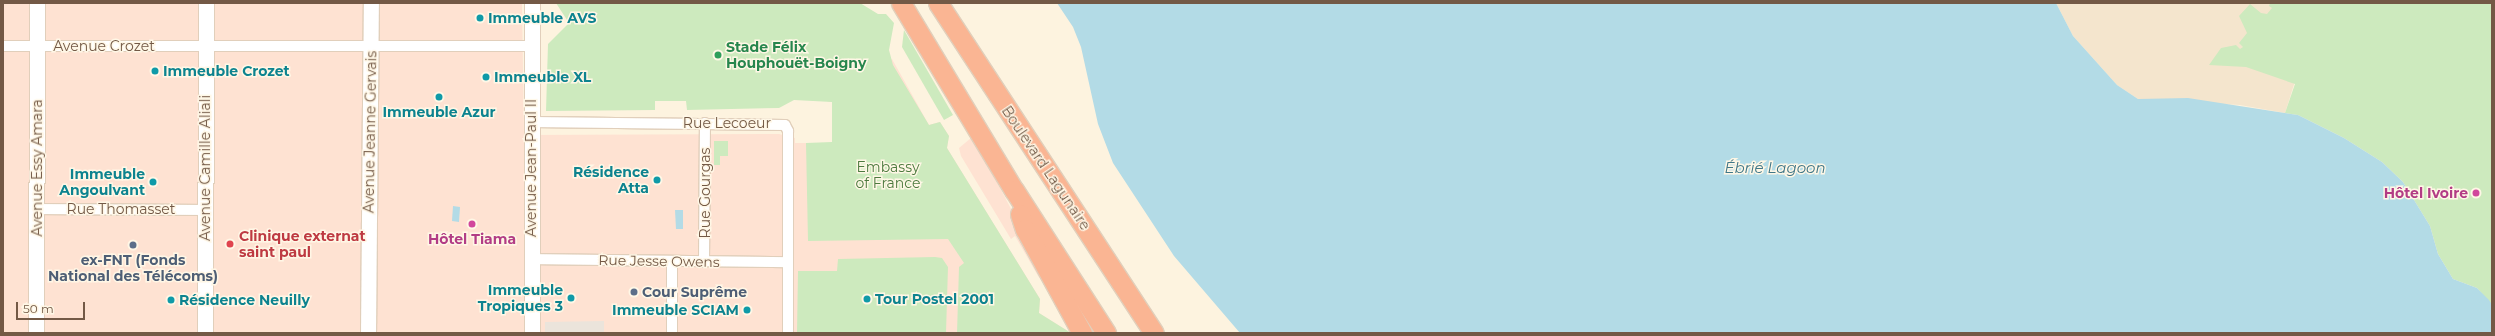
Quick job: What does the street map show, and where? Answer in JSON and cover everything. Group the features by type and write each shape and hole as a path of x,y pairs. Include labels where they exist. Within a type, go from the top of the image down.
{"highway":[{"path":"901,3 1014,190 1106,333"},
{"name":"Boulevard Lagunaire","path":"938,3 1154,333"},
{"path":"1014,190 1025,230 1082,333"},
{"path":"1125,288 1145,333"}],"main road":[{"name":"Avenue Essy Amara","path":"36,333 37,3"},
{"name":"Avenue Camille Aliali","path":"205,333 204,210 206,3"},
{"name":"Avenue Jeanne Gervais","path":"368,333 371,3"},
{"name":"Avenue Jean-Paul II","path":"532,3 532,333"}],"street":[{"name":"Avenue Crozet","path":"3,46 532,46"},
{"name":"Rue Lecoeur","path":"532,122 785,125 788,131 788,333"},
{"name":"Rue Gourgas","path":"704,262 705,123"},
{"name":"Rue Thomasset","path":"37,209 204,210"},
{"name":"Rue Jesse Owens","path":"531,259 672,262 787,262"},
{"path":"672,262 672,333"}],"shaded area":[{"path":"3,3 522,3 524,135 779,134 795,138 795,143 832,143 832,102 827,102 892,59 929,125 940,122 949,136 947,148 1040,299 1039,313 1071,333 3,333"},
{"path":"2056,3 2492,3 2492,45 2316,15 2285,113 2240,105 2138,99 2117,85 2073,36"},
{"path":"971,138 998,184 1059,301 1038,276 1015,236 1011,239 961,156 959,148"},
{"path":"604,321 604,333 545,333 545,322"}],"green space":[{"name":"Embassy of France","path":"556,3 860,3 878,14 886,14 894,23 889,50 893,65 929,125 940,122 949,136 947,148 1040,299 1039,313 1071,333 957,333 959,267 964,263 948,239 808,241 806,143 832,142 832,102 794,100 779,108 687,110 686,101 655,101 655,110 546,111 548,44 569,23"},
{"path":"2270,3 2492,3 2492,305 2477,288 2453,279 2438,254 2430,226 2403,182 2382,162 2344,138 2298,115 2285,113 2295,84 2246,67 2209,65 2221,48 2236,45 2240,49 2243,47 2239,43 2247,33 2239,16 2250,4 2261,13 2267,14 2272,8 2269,6"},
{"path":"904,30 953,115 944,120 902,47"},
{"path":"714,141 728,141 728,156 720,156 720,165 714,165"},
{"path":"942,258 948,267 946,333 797,333 798,271 837,271 838,259"}],"water":[{"name":"Ébrié Lagoon","path":"1057,3 2056,3 2073,36 2117,85 2138,99 2188,98 2298,115 2344,138 2382,162 2403,182 2430,226 2438,254 2453,279 2477,288 2489,300 2492,305 2492,333 1240,333 1174,256 1113,163 1098,124 1081,47 1073,27"},
{"path":"453,206 460,207 459,222 452,221"},
{"path":"675,210 683,210 683,229 676,229"}],"place":[{"name":"Immeuble AVS","path":"480,18"},
{"name":"Stade Félix Houphouët-Boigny","path":"718,55"},
{"name":"Immeuble Crozet","path":"155,71"},
{"name":"Immeuble XL","path":"486,77"},
{"name":"Immeuble Azur","path":"439,97"},
{"name":"Résidence Atta","path":"657,180"},
{"name":"Immeuble Angoulvant","path":"153,182"},
{"name":"Hôtel Ivoire","path":"2476,193"},
{"name":"Hôtel Tiama","path":"472,224"},
{"name":"Clinique externat saint paul","path":"230,244"},
{"name":"ex-FNT (Fonds National des Télécoms)","path":"133,245"},
{"name":"Cour Suprême","path":"634,292"},
{"name":"Immeuble Tropiques 3","path":"571,298"},
{"name":"Tour Postel 2001","path":"867,299"},
{"name":"Résidence Neuilly","path":"171,300"},
{"name":"Immeuble SCIAM","path":"747,310"}]}
